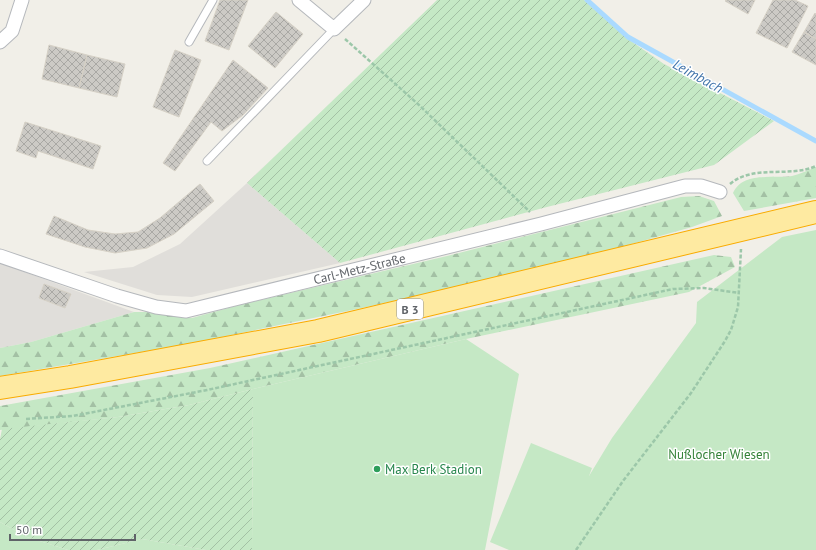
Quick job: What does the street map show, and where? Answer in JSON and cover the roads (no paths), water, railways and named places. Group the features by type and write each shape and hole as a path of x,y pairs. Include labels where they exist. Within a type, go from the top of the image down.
{"highway":[{"name":"B 3","path":"0,388 70,377 318,331 816,212"}],"street":[{"path":"0,42 12,31 22,0"},
{"path":"299,0 334,29 364,0"},
{"name":"Carl-Metz-Straße","path":"0,256 117,296 156,307 186,311 541,224 685,186 701,186 720,192"}],"lane":[{"path":"189,42 213,0"},
{"path":"207,161 334,29"}],"waterway":[{"name":"Leimbach","path":"587,0 628,37 816,141"}],"place":[{"name":"Max Berk Stadion","path":"377,469"}],"park label":[{"name":"Nußlocher Wiesen","path":"719,454"}]}
